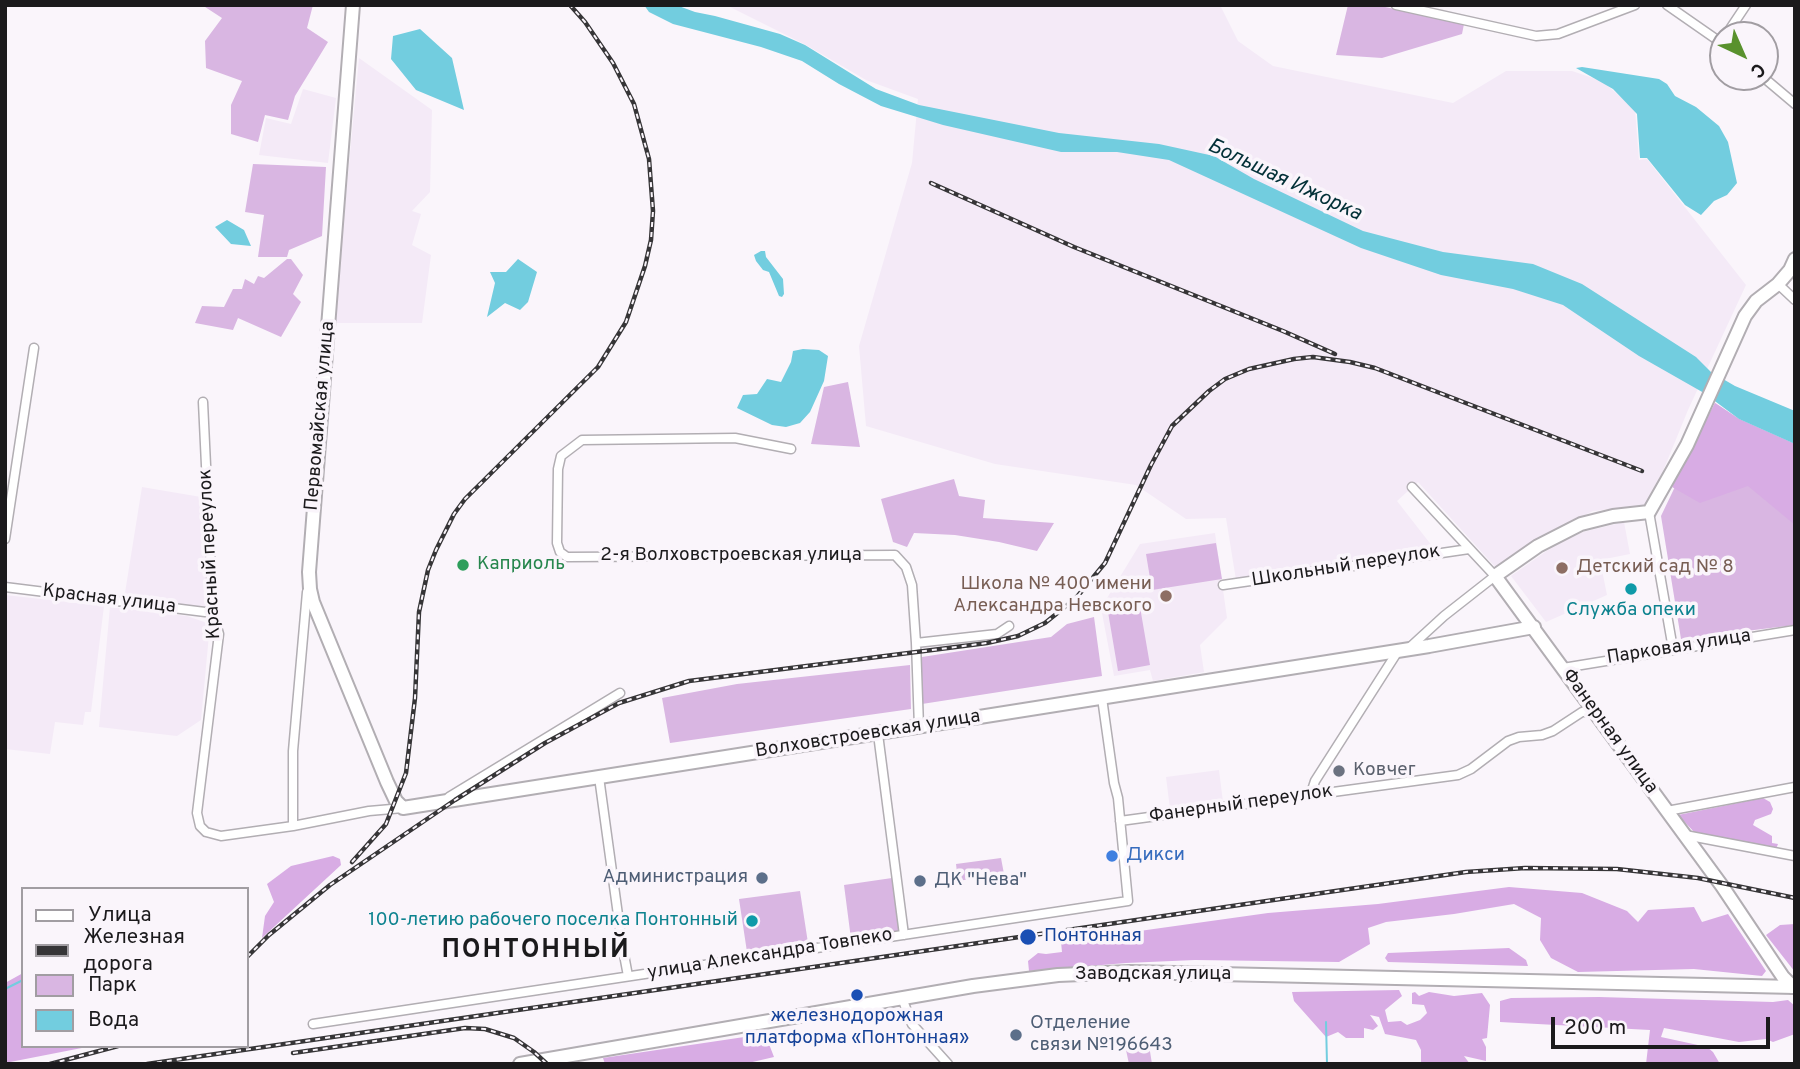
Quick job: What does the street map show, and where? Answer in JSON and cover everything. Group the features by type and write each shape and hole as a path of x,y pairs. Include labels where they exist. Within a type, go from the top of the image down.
{"street":[{"name":"Первомайская улица","path":"353,5 309,572 313,602 387,782 396,801 403,808"},
{"path":"1396,5 1535,36 1558,34 1635,5"},
{"path":"1667,5 1709,31"},
{"path":"1735,21 1746,5"},
{"path":"1779,90 1795,104"},
{"path":"1673,649 1649,512 1673,471 1745,316 1756,301 1778,284 1795,259"},
{"path":"1778,284 1795,300"},
{"path":"5,538 34,348"},
{"name":"Красный переулок","path":"203,402 213,613 219,634 197,813 203,830"},
{"name":"2-я Волховстроевская улица","path":"791,449 735,438 582,440 561,456 558,469 557,543 560,552 567,557 895,555 906,567 912,585 916,643"},
{"name":"Фанерная улица","path":"1412,487 1495,576 1534,627 1685,835 1783,977 1794,987"},
{"path":"1310,796 1315,781 1341,738 1403,650 1495,576 1538,546 1581,524 1613,516 1649,512"},
{"name":"Школьный переулок","path":"1223,585 1469,548"},
{"path":"293,826 293,751 309,572"},
{"name":"Красная улица","path":"5,587 213,613"},
{"path":"919,727 916,643 997,634 1009,626"},
{"name":"Волховстроевская улица","path":"203,830 221,836 293,826 369,811 403,808 878,734 1534,627"},
{"name":"Парковая улица","path":"1563,667 1795,629"},
{"path":"442,802 620,693"},
{"path":"1102,698 1120,821"},
{"name":"Фанерный переулок","path":"1120,821 1458,775 1471,769 1508,741 1553,732 1582,712 1595,712"},
{"path":"878,734 904,935"},
{"path":"599,777 628,976"},
{"path":"1667,811 1795,787"},
{"name":"улица Александра Товпеко","path":"313,1024 1128,901 1120,821"},
{"path":"1685,835 1795,856"},
{"name":"Заводская улица","path":"520,1064 1028,978 1130,972 1794,987"},
{"path":"902,998 912,1024 948,1064"}],"shaded area":[{"path":"726,5 1220,5 1238,41 1273,66 1453,103 1506,71 1572,71 1602,81 1635,109 1639,160 1647,159 1746,285 1663,471 1645,505 1593,511 1553,530 1498,570 1418,482 1397,501 1436,551 1236,580 1226,518 1186,519 1136,485 995,464 866,426 859,346 912,163 918,99 866,80 806,45"},
{"path":"359,58 432,110 430,192 412,211 421,214 412,245 431,255 422,323 334,323"},
{"path":"303,89 336,98 328,163 259,155 266,118 291,124"},
{"path":"1715,403 1739,419 1795,444 1795,525 1748,486 1700,503 1672,487"},
{"path":"142,487 201,497 208,610 124,599"},
{"name":"Детский сад № 8","path":"1624,522 1630,554 1600,560 1607,595 1546,622 1511,576 1555,545 1583,532"},
{"name":"Школа № 400 имени Александра Невского","path":"1215,533 1227,618 1200,645 1204,672 1153,681 1150,670 1114,676 1101,608 1140,544"},
{"path":"5,595 104,606 91,712 85,712 83,725 55,722 50,754 5,749"},
{"path":"110,607 187,616 210,624 201,720 177,736 99,727"},
{"path":"1219,770 1223,802 1170,809 1166,777"},
{"path":"1763,798 1770,802 1773,809 1771,814 1755,820 1753,825 1772,836 1772,843 1778,844 1776,849 1697,835 1678,815"},
{"path":"333,856 340,859 341,865 262,938 265,916 274,902 267,884 291,866"},
{"path":"1509,887 1582,893 1627,911 1638,922 1648,910 1694,907 1702,922 1728,914 1766,971 1762,976 1694,969 1578,972 1551,958 1540,940 1541,918 1514,904 1386,922 1368,928 1370,944 1339,962 1195,960 1029,971 1028,961 1038,953 1062,952 1061,942 1268,913 1378,904"},
{"path":"1795,924 1795,972 1766,935 1780,925"},
{"path":"1509,948 1526,960 1528,966 1388,962 1385,958 1388,953"},
{"path":"21,974 21,1048 82,1048 5,1063 5,983"},
{"path":"1399,990 1402,996 1385,1010 1388,1022 1401,1021 1407,1025 1420,1020 1427,1013 1424,1005 1412,1004 1412,993 1415,992 1419,996 1429,992 1454,996 1482,993 1490,1005 1487,1038 1482,1039 1486,1047 1486,1061 1464,1056 1470,1064 1421,1064 1421,1050 1416,1040 1385,1034 1379,1017 1370,1015 1378,1026 1373,1030 1364,1028 1364,1038 1346,1038 1338,1032 1326,1037 1294,1001 1292,992"},
{"path":"1599,997 1773,1002 1788,1000 1795,1006 1795,1034 1773,1042 1766,1039 1739,1042 1664,1028 1661,1037 1707,1047 1720,1064 1646,1064 1650,1030 1500,1022 1500,1001 1511,998"},
{"path":"751,1036 763,1038 769,1044 774,1057 744,1064 605,1064 603,1058"}],"green space":[{"path":"202,5 313,5 307,28 328,42 295,96 288,120 265,115 258,142 231,134 231,105 242,81 206,68 205,41 222,18"},
{"path":"1348,5 1376,5 1464,24 1462,34 1382,58 1336,55"},
{"path":"253,164 326,167 322,236 289,250 287,257 258,257 264,215 245,212"},
{"path":"287,259 291,259 303,275 293,294 301,302 281,337 238,318 233,330 195,323 202,306 224,307 233,289 242,289 245,279 254,284 258,276 264,278"},
{"path":"848,382 860,447 811,444 824,387"},
{"path":"1715,403 1739,419 1795,444 1795,625 1681,639 1661,516"},
{"path":"954,479 959,496 985,500 983,518 1054,523 1037,551 955,535 914,533 907,547 893,542 881,499"},
{"path":"1216,543 1222,579 1152,590 1146,554"},
{"path":"1140,607 1150,665 1118,671 1108,612"},
{"path":"1094,617 1102,676 922,704 922,657 1051,637 1067,624"},
{"path":"910,665 911,709 670,743 662,698 737,684"},
{"path":"1001,858 1004,874 958,881 956,864"},
{"path":"892,878 899,932 851,939 844,885"},
{"path":"800,891 808,943 747,952 739,899"},
{"path":"1149,1045 1152,1064 1129,1064 1126,1050"}],"water":[{"path":"644,5 676,5 780,34 805,45 876,89 919,105 1059,133 1159,144 1214,156 1254,179 1363,231 1443,252 1533,264 1582,284 1696,357 1711,372 1735,386 1795,411 1795,444 1739,419 1704,393 1639,356 1563,305 1513,289 1441,275 1361,248 1169,160 1117,152 1061,152 943,125 881,106 802,61 761,47 673,24 649,12"},
{"path":"420,29 452,58 464,110 416,90 391,59 393,36"},
{"path":"1576,68 1659,79 1667,84 1675,96 1696,107 1719,126 1728,142 1737,183 1727,195 1714,201 1701,215 1685,205 1647,158 1640,158 1637,114 1613,89"},
{"path":"227,220 244,230 251,246 231,244 215,227"},
{"path":"765,251 766,257 783,279 782,297 779,296 769,272 763,270 756,261 754,255"},
{"path":"518,259 537,272 528,302 520,310 505,303 487,317 495,283 490,272 506,272"},
{"path":"819,350 828,356 824,381 810,412 800,423 786,427 772,425 737,408 743,395 757,394 767,379 781,382 791,362 793,351"}],"waterway":[{"path":"5,989 21,981"},
{"path":"1326,1022 1327,1064"}],"railway":[{"path":"352,862 386,824 406,773 415,698 419,612 428,570 436,550 454,514 465,499 598,367 626,322 645,266 651,240 653,211 649,159 634,104 613,63 570,5"},
{"path":"931,183 1074,247 1335,354"},
{"path":"248,956 269,935 330,885 545,743 619,703 689,681 987,643 1018,636 1045,623 1076,598 1105,563 1172,426 1225,379 1249,369 1313,357 1375,368 1642,471"},
{"path":"147,1064 1466,872 1525,868 1617,869 1698,878 1795,898"},
{"path":"293,1053 465,1028 485,1029 514,1038 547,1064"},
{"path":"50,1064 110,1048"}],"place":[{"name":"Каприоль","path":"463,565"},
{"name":"Детский сад № 8","path":"1562,568"},
{"name":"Служба опеки","path":"1631,589"},
{"name":"Школа № 400 имени Александра Невского","path":"1166,596"},
{"name":"Ковчег","path":"1339,771"},
{"name":"Дикси","path":"1112,856"},
{"name":"Администрация","path":"762,878"},
{"name":"ДК \"Нева\"","path":"920,881"},
{"name":"100-летию рабочего поселка Понтонный","path":"752,921"},
{"name":"Понтонная","path":"1028,937"},
{"name":"железнодорожная платформа «Понтонная»","path":"857,995"},
{"name":"Отделение связи №196643","path":"1016,1035"}],"district":[{"name":"ПОНТОННЫЙ","path":"536,952"}],"water label":[{"name":"Большая Ижорка","path":"1284,181"}]}
